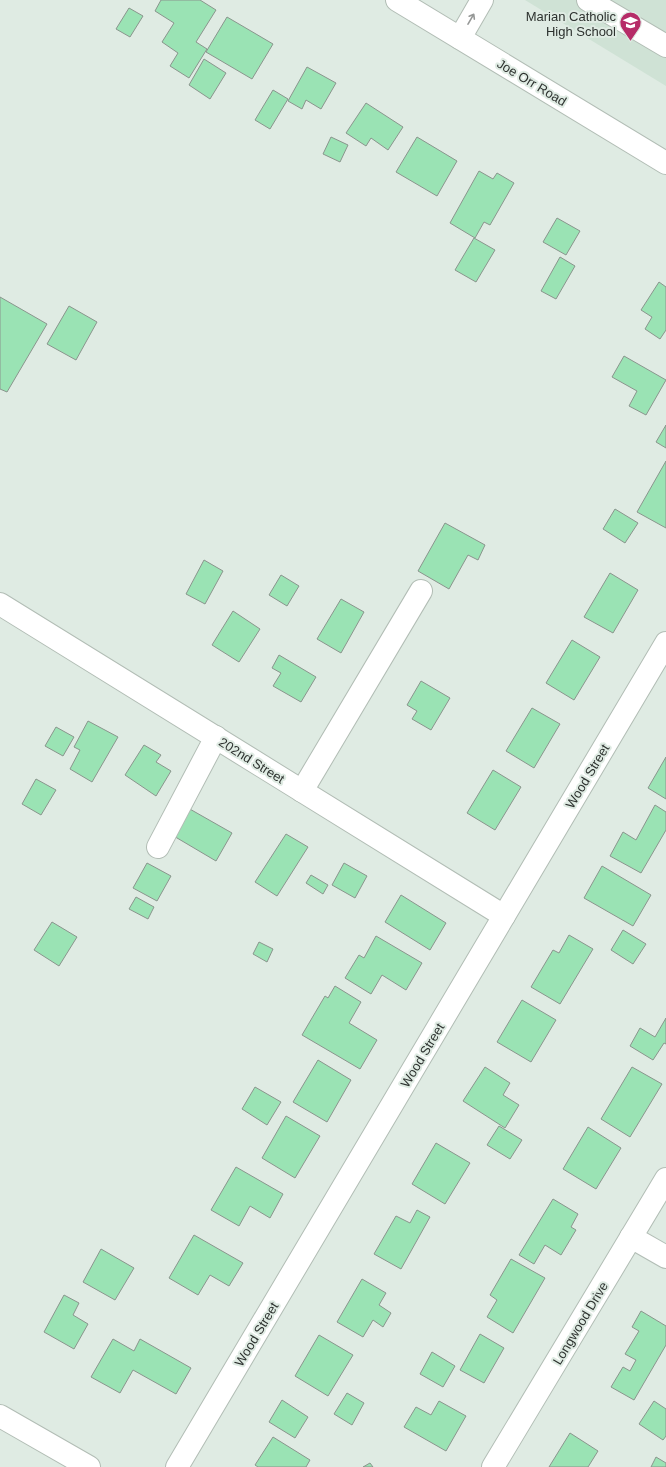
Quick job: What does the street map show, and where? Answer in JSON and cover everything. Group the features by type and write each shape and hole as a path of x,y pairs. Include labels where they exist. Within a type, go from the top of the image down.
{"street":[{"name":"Joe Orr Road","path":"397,0 666,163"},
{"path":"460,38 482,0"},
{"path":"588,0 666,46"},
{"path":"302,791 421,591"},
{"name":"202nd Street","path":"0,604 504,916"},
{"name":"Wood Street","path":"177,1467 666,643"},
{"path":"158,847 216,738"},
{"name":"Longwood Drive","path":"493,1467 666,1179"},
{"path":"632,1237 666,1257"},
{"path":"0,1416 89,1467"}],"shaded area":[{"name":"Marian Catholic High School","path":"525,0 666,0 666,86"}],"building":[{"path":"161,0 200,0 216,10 196,42 207,49 189,78 170,66 178,53 162,42 174,23 155,11"},
{"path":"129,8 143,16 130,37 116,29"},
{"path":"227,17 273,44 252,79 206,52"},
{"path":"204,59 226,73 210,99 189,85"},
{"path":"307,67 336,83 321,109 306,100 302,109 288,101"},
{"path":"273,90 288,99 270,129 255,120"},
{"path":"366,103 403,127 388,150 371,138 366,146 346,133"},
{"path":"331,137 348,145 340,162 323,154"},
{"path":"417,137 457,161 437,196 396,172"},
{"path":"479,171 493,179 497,173 514,183 490,225 484,222 475,238 450,223"},
{"path":"557,218 580,231 566,255 543,242"},
{"path":"474,238 495,250 476,282 455,270"},
{"path":"560,257 575,266 556,299 541,291"},
{"path":"659,282 666,287 666,330 660,339 645,329 652,317 641,310"},
{"path":"0,297 47,324 7,392 0,389"},
{"path":"69,306 97,322 76,360 47,344"},
{"path":"624,356 666,380 646,415 629,406 637,391 612,377"},
{"path":"666,425 666,448 656,442"},
{"path":"666,461 666,528 637,512"},
{"path":"615,509 638,523 625,543 603,529"},
{"path":"445,523 485,545 478,560 468,555 449,589 418,571"},
{"path":"204,560 223,571 205,604 186,594"},
{"path":"610,573 638,590 613,633 584,617"},
{"path":"281,575 299,586 287,606 269,595"},
{"path":"341,599 364,612 341,653 317,639"},
{"path":"233,611 260,629 239,662 212,645"},
{"path":"572,640 600,657 574,700 546,683"},
{"path":"279,655 316,677 301,702 273,686 281,673 272,668"},
{"path":"421,681 450,698 431,730 412,719 417,711 407,705"},
{"path":"532,708 560,724 534,768 506,751"},
{"path":"88,721 118,737 92,782 70,769 80,750 74,747"},
{"path":"56,727 74,737 63,756 45,746"},
{"path":"144,745 161,755 156,762 171,771 156,796 125,775"},
{"path":"666,757 666,799 648,788"},
{"path":"493,770 521,787 495,830 467,813"},
{"path":"36,779 56,790 41,815 22,804"},
{"path":"655,805 666,812 666,830 641,873 610,856 623,832 636,840"},
{"path":"188,808 232,833 216,861 172,835"},
{"path":"286,834 308,847 277,896 255,882"},
{"path":"147,863 171,876 157,901 133,888"},
{"path":"344,863 367,876 355,898 332,885"},
{"path":"602,866 651,895 633,926 584,898"},
{"path":"311,875 328,885 323,894 306,883"},
{"path":"401,895 446,923 430,950 385,922"},
{"path":"136,897 154,907 148,919 129,909"},
{"path":"52,922 77,937 59,966 34,950"},
{"path":"623,930 646,944 633,964 611,950"},
{"path":"569,935 593,949 560,1004 531,987 553,950 559,953"},
{"path":"376,936 422,963 406,990 382,975 371,994 345,978 359,955 364,958"},
{"path":"259,942 273,949 267,962 253,954"},
{"path":"335,986 361,1002 349,1023 377,1040 360,1069 302,1035 325,996 328,998"},
{"path":"522,1000 556,1020 531,1062 497,1042"},
{"path":"666,1018 666,1044 664,1043 653,1060 630,1046 640,1028 655,1037"},
{"path":"318,1060 351,1080 327,1122 293,1102"},
{"path":"485,1067 510,1083 503,1095 519,1105 505,1128 463,1101"},
{"path":"632,1067 662,1084 630,1137 601,1119"},
{"path":"255,1087 281,1102 267,1125 242,1109"},
{"path":"286,1116 320,1136 295,1178 262,1158"},
{"path":"499,1126 522,1140 510,1159 487,1145"},
{"path":"588,1127 621,1148 596,1189 563,1169"},
{"path":"436,1143 470,1163 445,1204 412,1184"},
{"path":"236,1167 283,1194 270,1218 250,1206 239,1226 211,1210"},
{"path":"553,1199 578,1214 571,1227 576,1230 561,1255 545,1245 534,1264 519,1255"},
{"path":"417,1210 430,1217 401,1269 374,1254 396,1216 410,1223"},
{"path":"194,1235 243,1263 229,1286 210,1275 198,1295 169,1278"},
{"path":"101,1249 134,1268 115,1300 83,1282"},
{"path":"511,1259 545,1278 513,1333 487,1317 497,1300 490,1295"},
{"path":"362,1279 386,1293 379,1305 391,1313 383,1327 373,1320 363,1337 337,1322"},
{"path":"64,1295 79,1303 73,1315 88,1324 74,1349 44,1332"},
{"path":"641,1311 666,1326 666,1345 634,1400 611,1387 623,1367 630,1371 636,1360 625,1354 639,1331 632,1327"},
{"path":"480,1334 504,1348 484,1383 460,1370"},
{"path":"319,1335 353,1355 328,1396 295,1376"},
{"path":"113,1339 134,1351 140,1339 191,1368 176,1394 133,1370 120,1393 91,1377"},
{"path":"432,1352 455,1366 443,1387 420,1374"},
{"path":"347,1393 364,1403 352,1425 334,1414"},
{"path":"282,1400 308,1417 295,1438 269,1422"},
{"path":"439,1401 466,1416 446,1451 404,1427 416,1407 431,1415"},
{"path":"654,1401 666,1409 666,1436 663,1440 639,1424"},
{"path":"570,1433 598,1451 588,1467 549,1467"},
{"path":"273,1437 310,1460 306,1467 258,1467 255,1465"},
{"path":"656,1457 666,1463 666,1467 651,1467"},
{"path":"370,1463 373,1467 363,1467"}],"place":[{"name":"Marian Catholic High School","path":"631,42"}]}
